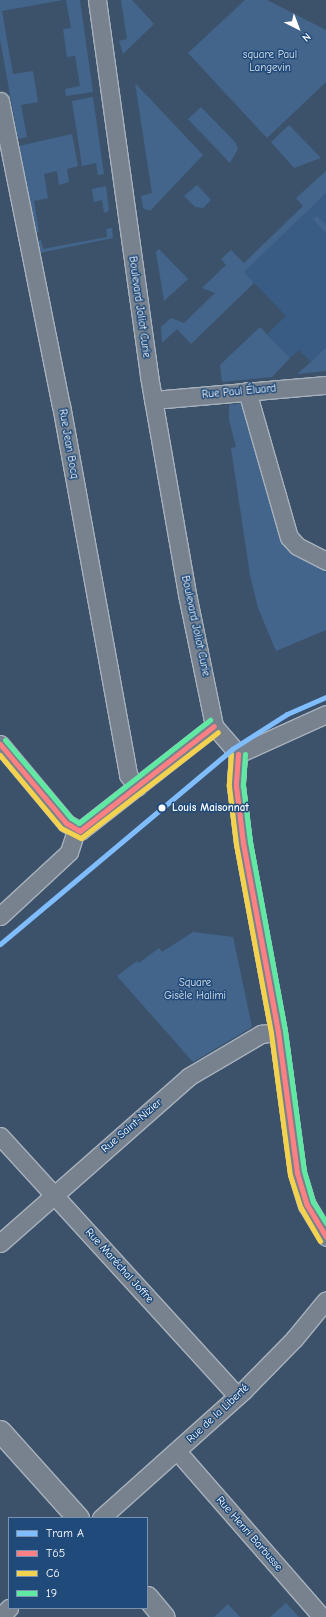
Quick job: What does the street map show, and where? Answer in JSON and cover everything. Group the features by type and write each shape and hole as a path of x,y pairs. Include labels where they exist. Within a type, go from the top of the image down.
{"street":[{"name":"Boulevard Joliot Curie","path":"97,0 153,400 187,594 214,726 238,754"},
{"name":"Rue Jean Bocq","path":"0,101 61,405 128,775 136,787"},
{"name":"Rue Paul Éluard","path":"153,400 326,385"},
{"path":"247,391 289,537 297,546 326,560"},
{"path":"326,714 238,754 236,786 243,843 278,1032 297,1173 307,1205 326,1237"},
{"path":"76,831 85,830 136,787 214,726"},
{"path":"0,744 41,794 76,831"},
{"path":"0,916 69,852 76,831"},
{"name":"Rue Saint-Nizier","path":"0,1243 188,1077 261,1034 278,1032"},
{"name":"Rue Maréchal Joffre","path":"0,1136 237,1396"},
{"name":"Rue de la Liberté","path":"102,1517 177,1452 237,1396 294,1339 326,1300"},
{"path":"0,1431 77,1517"},
{"name":"Rue Henri Barbusse","path":"177,1452 322,1617"},
{"path":"148,1598 164,1617"},
{"path":"0,1617 8,1609"}],"shaded area":[{"path":"326,171 326,347 311,362 299,350 290,358 267,334 286,316 240,268 303,206 296,198"}],"green space":[{"path":"0,0 63,0 2,11 13,74 33,71 38,102 21,105 27,137 18,139 0,39"},
{"path":"66,0 80,0 93,92 66,96 65,89 80,86 75,56 67,57 63,29 71,28"},
{"path":"121,0 132,0 154,24 123,54 119,41 127,39"},
{"name":"square Paul Langevin","path":"245,0 267,0 326,30 326,82 267,138 188,53"},
{"path":"135,83 203,155 150,211 143,208 141,196 152,193"},
{"path":"93,97 104,174 98,175 96,163 82,166 72,101"},
{"path":"201,107 235,142 238,149 230,163 188,119"},
{"path":"289,125 321,158 294,168 271,142"},
{"path":"72,134 78,166 67,169 69,182 59,185 57,171 44,174 48,198 34,201 39,232 35,232 19,146"},
{"path":"326,171 326,193 244,272 254,283 191,344 177,329 162,343 161,327 171,318 184,323 215,293 202,288 226,265 221,259 231,250 244,263 303,206 296,198"},
{"path":"197,185 211,200 203,208 195,207 184,196"},
{"path":"106,186 109,211 104,213 102,200 94,202 92,189"},
{"path":"317,216 326,225 326,233 313,219"},
{"path":"112,228 113,238 39,253 37,241 41,240 43,249 107,237 106,229"},
{"path":"159,249 188,279 164,301 156,252"},
{"path":"260,327 290,358 272,377 222,382 220,365"},
{"path":"326,347 326,371 297,374 311,362"},
{"path":"243,403 285,547 326,568 326,630 276,651 258,608 250,575 231,448 236,447 229,420 229,405"},
{"name":"Square Gisèle Halimi","path":"193,932 233,937 252,1027 193,1062 117,976 137,961 139,963 159,948 162,952"},
{"path":"286,1603 299,1617 270,1617"},
{"path":"228,1604 240,1617 214,1617"}],"tram line":[{"name":"A","path":"0,944 232,749 287,714 326,697"}],"transit line":[{"name":"19","path":"5,740 71,818 79,823 210,720"},
{"name":"T65","path":"0,744 66,823 80,831 214,726"},
{"name":"C6","path":"0,755 61,828 81,838 218,732"},
{"name":"C6","path":"231,754 229,786 236,844 271,1033 290,1175 301,1208 320,1241"},
{"name":"T65","path":"238,754 236,786 243,843 278,1032 297,1173 307,1205 326,1237"},
{"name":"19","path":"245,754 243,786 250,842 285,1031 304,1171 313,1202 326,1223"}],"place":[{"name":"Louis Maisonnat","path":"162,808"}]}
